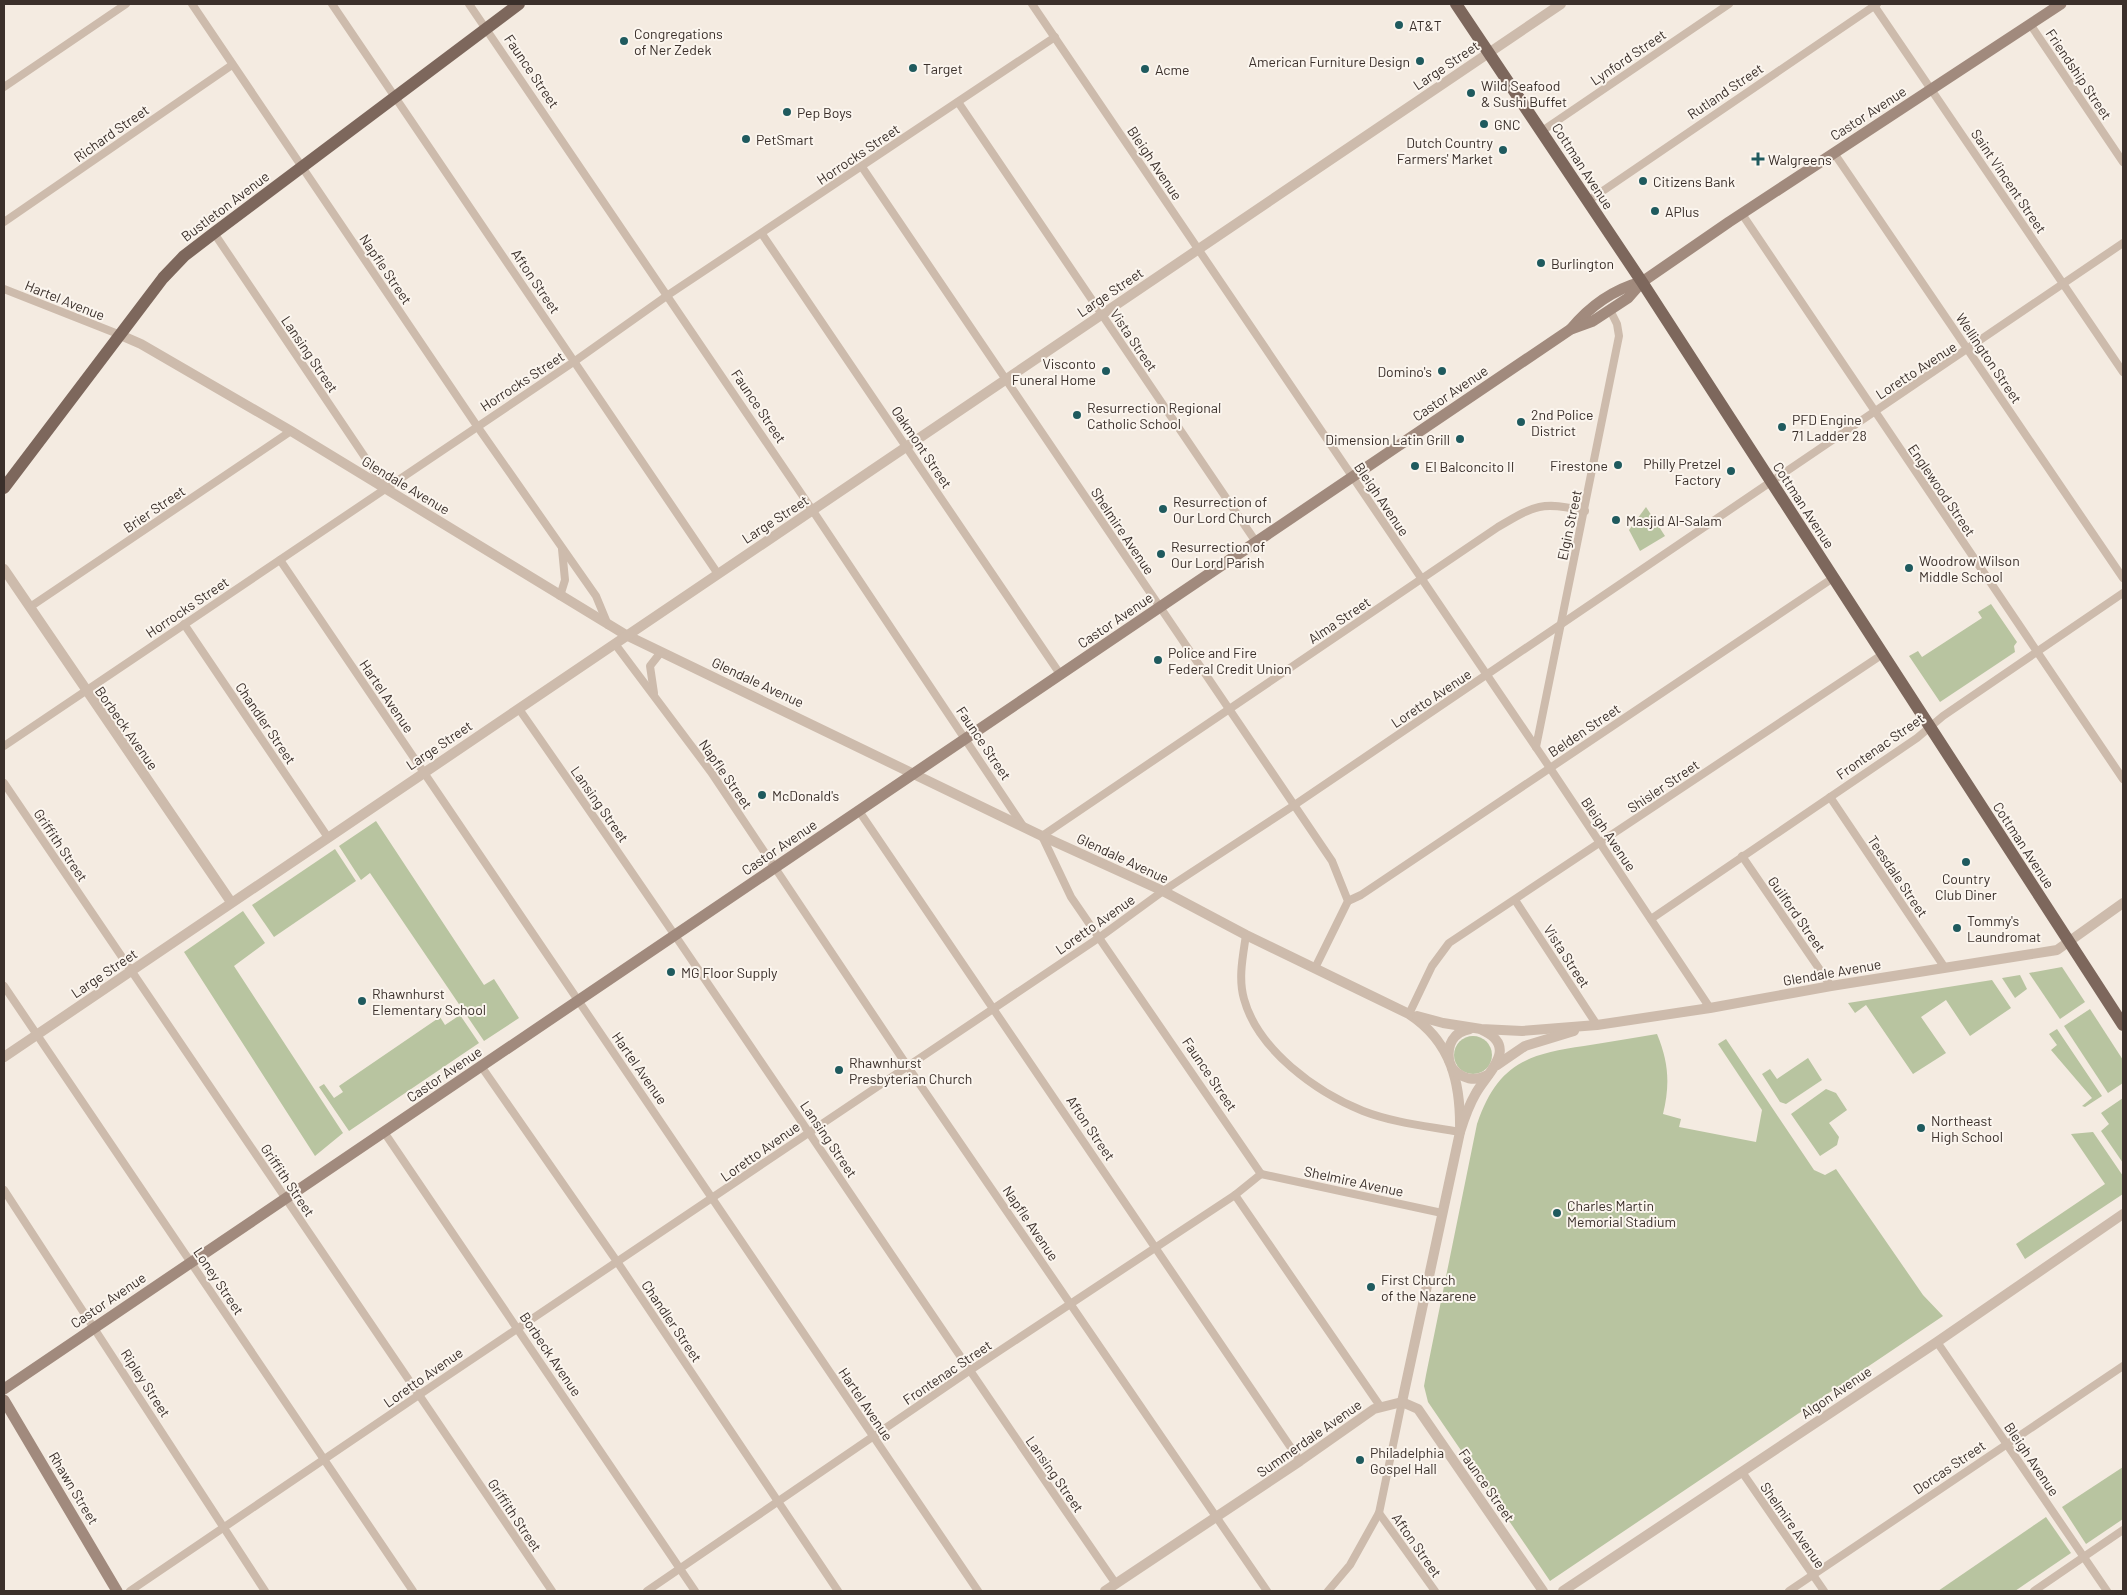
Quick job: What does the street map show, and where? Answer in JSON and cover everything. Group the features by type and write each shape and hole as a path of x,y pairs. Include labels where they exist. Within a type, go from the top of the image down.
{"main road":[{"name":"Bustleton Avenue","path":"4,488 118,334 172,267 302,166 397,98 519,4"},
{"name":"Cottman Avenue","path":"1456,4 1642,282 2123,1025"},
{"name":"Castor Avenue","path":"4,1389 1572,329 1594,321 1628,298 1642,282 1742,214 2061,4"},
{"name":"Castor Avenue","path":"1572,329 1586,311 1620,288 1642,282"},
{"name":"Rhawn Street","path":"4,1400 117,1591"}],"street":[{"path":"4,87 126,4"},
{"name":"Napfle Street","path":"192,4 477,426 596,596 608,625"},
{"name":"Afton Street","path":"332,4 718,574"},
{"name":"Faunce Street","path":"469,4 814,511 1024,826"},
{"name":"Bleigh Avenue","path":"1032,4 1536,747 1710,1008"},
{"name":"Large Street","path":"4,1057 327,836 814,511 906,445 1007,379 1561,4"},
{"name":"Lynford Street","path":"1542,131 1729,4"},
{"name":"Saint Vincent Street","path":"1875,4 2123,372"},
{"name":"Rutland Street","path":"1588,200 1875,4"},
{"name":"Friendship Street","path":"2030,24 2123,162"},
{"name":"Horrocks Street","path":"4,746 575,361 668,295 1055,37"},
{"name":"Richard Street","path":"4,222 232,65"},
{"name":"Vista Street","path":"958,102 1256,542"},
{"name":"Wellington Street","path":"1834,153 2123,578"},
{"name":"Shelmire Avenue","path":"862,167 1332,862 1348,901"},
{"name":"Englewood Street","path":"1742,214 2123,779"},
{"name":"Lansing Street","path":"214,233 386,489"},
{"name":"Oakmont Street","path":"762,234 1060,674"},
{"name":"Loretto Avenue","path":"130,1591 419,1394 618,1263 1100,937 1162,890 1293,806 1487,676 2064,285 2123,243"},
{"name":"Hartel Avenue","path":"4,289 118,334"},
{"name":"Elgin Street","path":"1536,747 1619,336 1617,324 1610,310"},
{"name":"Glendale Avenue","path":"118,334 141,344 292,432 626,636 1042,836 1162,890 1246,935 1409,1014 1432,1021 1478,1029 1522,1031 1597,1025 2057,950 2070,942"},
{"name":"Brier Street","path":"30,607 292,432"},
{"name":"Alma Street","path":"1042,836 1422,580 1488,533 1538,506 1553,505 1585,511"},
{"path":"560,596 565,580 562,546"},
{"name":"Hartel Avenue","path":"280,560 577,1001 714,1198 978,1591"},
{"name":"Borbeck Avenue","path":"4,569 85,691 231,902"},
{"name":"Belden Street","path":"1348,901 1361,895 1833,578"},
{"name":"Frontenac Street","path":"1650,919 1830,797 1943,716 2123,593"},
{"name":"Chandler Street","path":"184,624 327,836"},
{"name":"Napfle Street","path":"615,644 711,772 775,868"},
{"name":"Napfle Street","path":"655,695 650,666 661,652"},
{"name":"Shisler Street","path":"1409,1014 1440,952 1449,943 1883,654"},
{"name":"Lansing Street","path":"519,709 810,1132 969,1371 1116,1584"},
{"name":"Griffith Street","path":"4,783 552,1591"},
{"name":"Teesdale Street","path":"1830,797 1945,968"},
{"name":"Afton Street","path":"859,811 1300,1461"},
{"name":"Faunce Street","path":"1042,836 1071,897 1261,1174"},
{"name":"Guilford Street","path":"1742,856 1831,986"},
{"name":"Napfle Avenue","path":"775,868 908,1067 1267,1591"},
{"name":"Vista Street","path":"1515,900 1597,1025"},
{"path":"1315,968 1348,901"},
{"path":"2070,942 2123,903"},
{"path":"1246,935 1240,973 1244,999 1253,1021 1272,1049 1291,1066 1338,1100 1364,1111 1394,1120 1460,1132"},
{"name":"Loney Street","path":"4,986 413,1591"},
{"name":"Glendale Avenue","path":"1409,1014 1431,1032 1451,1064 1462,1076 1473,1079 1484,1077 1515,1050 1597,1025"},
{"path":"1328,1591 1350,1565 1379,1513 1460,1132 1475,1094 1495,1068 1499,1054 1497,1044 1490,1034 1478,1029 1462,1031 1453,1038 1449,1048 1460,1101 1460,1132"},
{"name":"Chandler Street","path":"481,1066 618,1263 838,1591"},
{"name":"Borbeck Avenue","path":"384,1132 695,1591"},
{"name":"Shelmire Avenue","path":"1261,1174 1442,1214"},
{"name":"Frontenac Street","path":"646,1591 874,1438 969,1371 1235,1194 1261,1174"},
{"name":"Ripley Street","path":"4,1190 96,1328 265,1591"},
{"path":"1235,1194 1380,1406"},
{"name":"Algon Avenue","path":"1563,1591 1937,1342 2123,1214"},
{"name":"Bleigh Avenue","path":"1937,1342 2107,1591"},
{"name":"Dorcas Street","path":"1790,1591 2123,1366"},
{"name":"Faunce Street","path":"1402,1402 1418,1409 1543,1591"},
{"name":"Summerdale Avenue","path":"1105,1591 1218,1517 1380,1406 1402,1402"},
{"name":"Shelmire Avenue","path":"1742,1472 1824,1591"},
{"name":"Afton Street","path":"1379,1513 1435,1591"},
{"path":"2034,1591 2123,1530"}],"green space":[{"path":"1646,507 1665,536 1640,551 1629,530"},
{"path":"1991,604 2017,642 2014,646 2015,652 1940,702 1909,656 1918,651 1922,657 1982,618 1978,612"},
{"path":"376,821 484,985 494,979 519,1018 484,1041 370,873 361,880 339,846"},
{"path":"335,849 356,881 274,937 252,905"},
{"path":"243,911 265,943 234,966 343,1133 315,1156 184,952"},
{"path":"2062,967 2085,1002 2060,1019 2029,973"},
{"path":"2020,975 2027,989 2015,998 2002,978"},
{"path":"1992,980 2011,1008 1970,1036 1946,1000 1921,1017 1946,1053 1913,1074 1866,1005 1855,1013 1848,1003"},
{"path":"2090,1009 2123,1060 2123,1083 2108,1093 2064,1026"},
{"path":"460,1015 479,1043 349,1131 319,1087 324,1084 334,1098 343,1092 339,1086 440,1017 445,1025"},
{"path":"2057,1029 2102,1096 2085,1107 2082,1106 2092,1098 2051,1050 2057,1045 2049,1034"},
{"path":"1657,1034 1664,1055 1667,1074 1667,1093 1663,1114 1681,1119 1679,1127 1756,1142 1762,1110 1718,1044 1726,1039 1814,1170 1825,1175 1836,1169 1923,1295 1943,1316 1550,1581 1428,1402 1424,1386 1426,1375 1477,1124 1494,1088 1516,1066 1546,1053"},
{"path":"1473,1036 1480,1037 1486,1042 1491,1048 1491,1062 1486,1068 1480,1073 1473,1074 1466,1073 1460,1068 1455,1062 1454,1055 1455,1048 1460,1042 1466,1037"},
{"path":"1808,1058 1822,1080 1786,1104 1780,1102 1762,1074 1770,1069 1777,1079"},
{"path":"1826,1089 1836,1093 1847,1110 1829,1123 1839,1137 1837,1145 1820,1156 1791,1114"},
{"path":"2123,1098 2123,1163 2101,1131 2109,1124 2101,1113"},
{"path":"2093,1132 2123,1176 2123,1194 2025,1259 2016,1244 2105,1184 2071,1134"},
{"path":"2123,1467 2123,1519 2086,1544 2062,1507"},
{"path":"2046,1517 2071,1553 2015,1591 1938,1591"}],"place":[{"name":"AT&T","path":"1399,25"},
{"name":"Congregations of Ner Zedek","path":"624,41"},
{"name":"American Furniture Design","path":"1420,61"},
{"name":"Target","path":"913,68"},
{"name":"Acme","path":"1145,69"},
{"name":"Wild Seafood & Sushi Buffet","path":"1471,93"},
{"name":"Pep Boys","path":"787,112"},
{"name":"GNC","path":"1484,124"},
{"name":"PetSmart","path":"746,139"},
{"name":"Dutch Country Farmers' Market","path":"1503,150"},
{"name":"Walgreens","path":"1758,159"},
{"name":"Citizens Bank","path":"1643,181"},
{"name":"APlus","path":"1655,211"},
{"name":"Burlington","path":"1541,263"},
{"name":"Visconto Funeral Home","path":"1106,371"},
{"name":"Domino's","path":"1442,371"},
{"name":"Resurrection Regional Catholic School","path":"1077,415"},
{"name":"2nd Police District","path":"1521,422"},
{"name":"PFD Engine 71 Ladder 28","path":"1782,427"},
{"name":"Dimension Latin Grill","path":"1460,439"},
{"name":"Firestone","path":"1618,465"},
{"name":"El Balconcito II","path":"1415,466"},
{"name":"Philly Pretzel Factory","path":"1731,471"},
{"name":"Resurrection of Our Lord Church","path":"1163,509"},
{"name":"Masjid Al-Salam","path":"1616,520"},
{"name":"Resurrection of Our Lord Parish","path":"1161,554"},
{"name":"Woodrow Wilson Middle School","path":"1909,568"},
{"name":"Police and Fire Federal Credit Union","path":"1158,660"},
{"name":"McDonald's","path":"762,795"},
{"name":"Country Club Diner","path":"1966,862"},
{"name":"Tommy's Laundromat","path":"1957,928"},
{"name":"MG Floor Supply","path":"671,972"},
{"name":"Rhawnhurst Elementary School","path":"362,1001"},
{"name":"Rhawnhurst Presbyterian Church","path":"839,1070"},
{"name":"Northeast High School","path":"1921,1128"},
{"name":"Charles Martin Memorial Stadium","path":"1557,1213"},
{"name":"First Church of the Nazarene","path":"1371,1287"},
{"name":"Philadelphia Gospel Hall","path":"1360,1460"}]}
